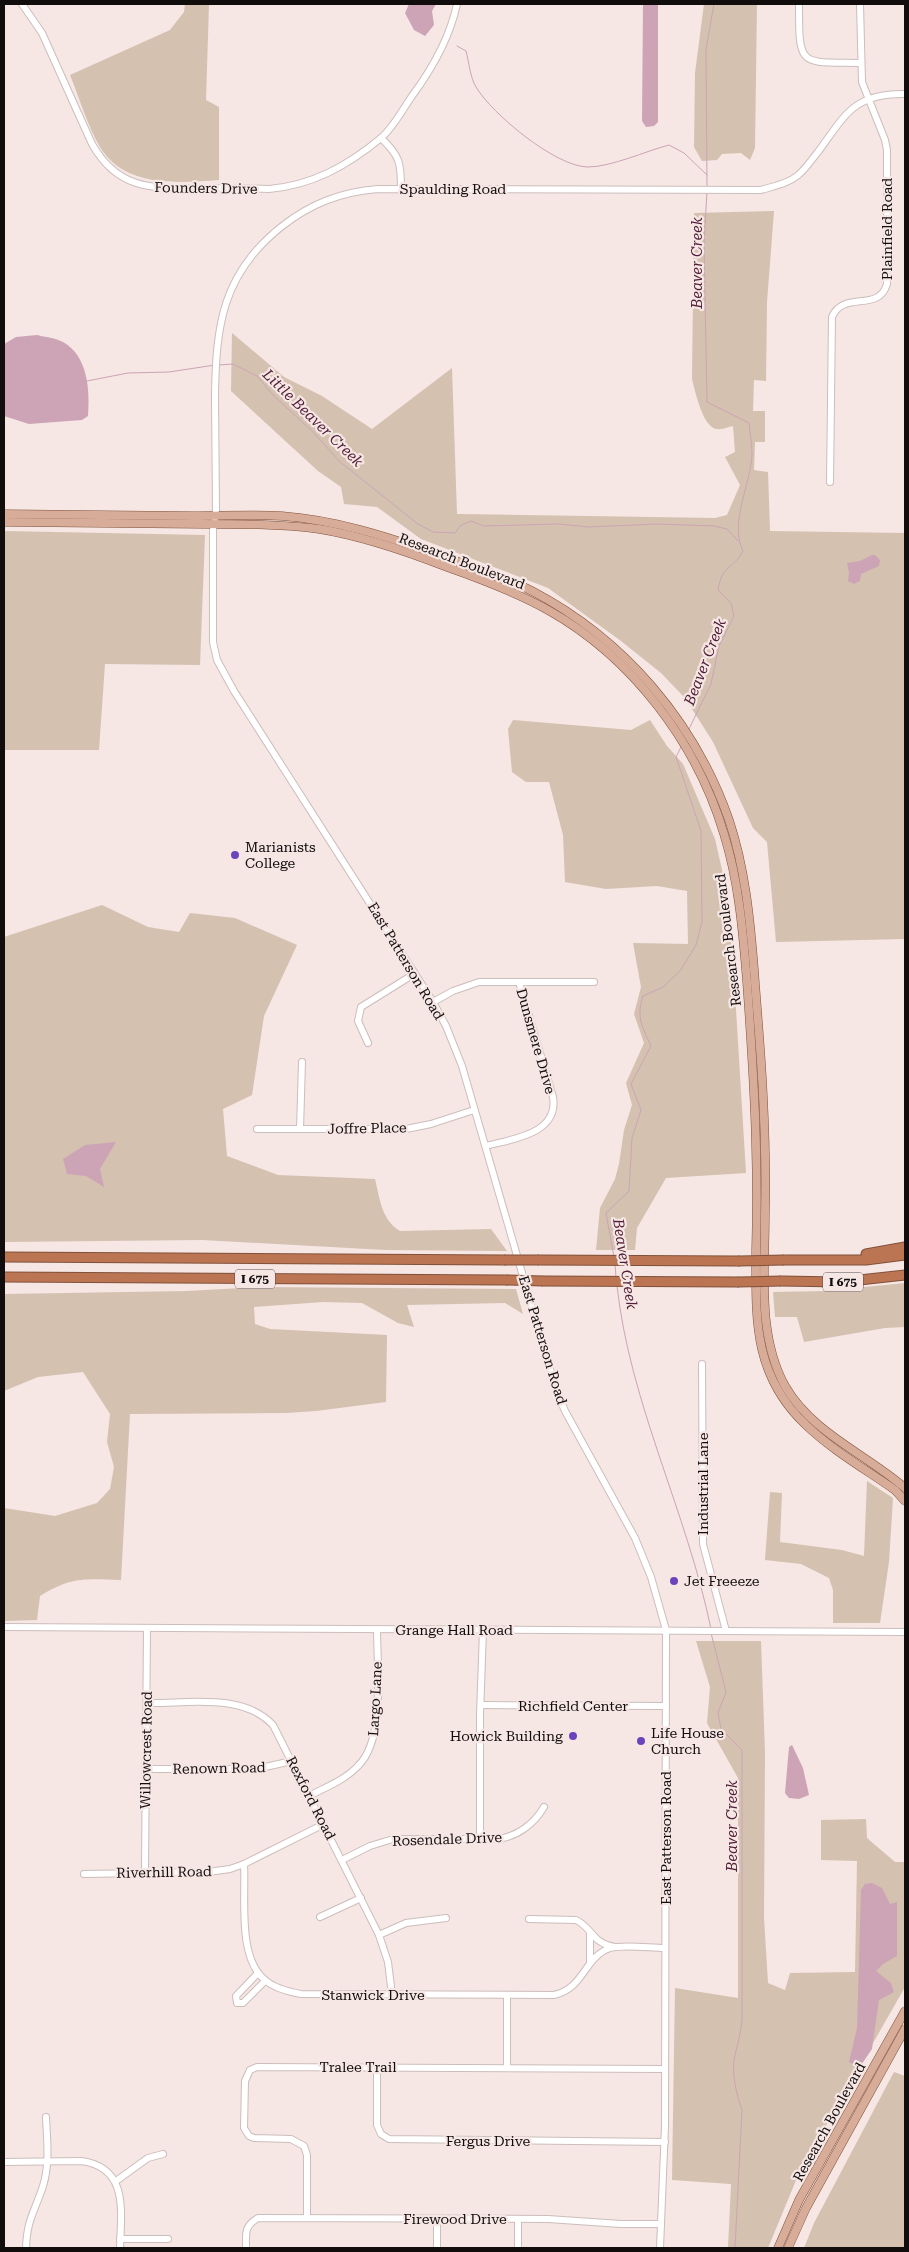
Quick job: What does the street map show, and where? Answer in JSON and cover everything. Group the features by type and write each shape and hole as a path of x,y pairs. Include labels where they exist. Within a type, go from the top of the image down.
{"highway":[{"path":"836,1261 905,1247"},
{"name":"I 675","path":"4,1257 836,1261 905,1255"},
{"name":"I 675","path":"4,1277 841,1282 905,1275"}],"main road":[{"name":"Research Boulevard","path":"4,514 40,518 215,520 283,525 342,534 416,555 498,586 549,610 581,631 632,676 670,723 691,757 708,791 724,833 735,879 744,953 755,1104 756,1314 760,1345 778,1390 805,1425 895,1490 905,1501"},
{"name":"Research Boulevard","path":"215,520 283,516 340,525 387,536 506,579 532,591 574,615 620,653 652,684 675,714 714,782 729,820 746,895 762,1066 766,1194 765,1313 769,1342 777,1370 798,1406 819,1425 905,1488"},
{"name":"Research Boulevard","path":"4,522 40,518"},
{"name":"Research Boulevard","path":"778,2248 799,2200 905,2011"},
{"name":"Research Boulevard","path":"788,2248 806,2208 905,2029"}],"street":[{"name":"Founders Drive","path":"22,4 42,34 97,153 113,171 135,184 172,188 287,187 307,182 340,168 381,138 423,81 443,43 457,4"},
{"path":"799,4 799,42 806,57 818,62 861,63"},
{"name":"Plainfield Road","path":"830,482 832,317 836,309 844,304 870,301 878,298 888,284 887,150 885,140 862,82 860,4"},
{"name":"Spaulding Road","path":"215,520 216,353 221,318 229,293 242,268 264,240 297,214 326,200 362,190 762,190 783,184 798,176 847,112 868,98 883,94 905,94"},
{"path":"381,138 394,150 399,159 401,166 400,189"},
{"name":"East Patterson Road","path":"215,520 213,642 217,660 234,691 433,1002 455,1047 486,1146 556,1390 565,1411 635,1538 651,1577 666,1630 666,1948 664,2142 660,2248"},
{"path":"368,1043 358,1021 361,1008 414,974"},
{"name":"Dunsmere Drive","path":"486,1146 541,1128 550,1119 554,1109 553,1097 519,982"},
{"path":"433,1002 473,984 594,982"},
{"path":"300,1129 302,1062"},
{"name":"Joffre Place","path":"257,1129 406,1128 431,1124 474,1110"},
{"name":"Industrial Lane","path":"702,1364 703,1544 726,1631"},
{"name":"Grange Hall Road","path":"4,1627 905,1632"},
{"name":"Willowcrest Road","path":"145,1872 147,1628"},
{"name":"Largo Lane","path":"309,1796 352,1772 363,1762 371,1748 377,1718 377,1629"},
{"path":"480,1839 483,1630"},
{"name":"Rexford Road","path":"146,1703 226,1704 250,1708 262,1715 273,1725 379,1935 388,1962 392,1995"},
{"name":"Richfield Center","path":"481,1705 666,1706"},
{"name":"Renown Road","path":"146,1769 256,1770 292,1761"},
{"name":"Rosendale Drive","path":"342,1860 370,1846 393,1839 502,1838 516,1834 536,1819 544,1807"},
{"name":"Riverhill Road","path":"84,1874 208,1872 244,1864 324,1824"},
{"name":"Stanwick Drive","path":"244,1864 246,1945 258,1973 265,1981 301,1994 543,1996 563,1992 581,1979 590,1963 605,1950 618,1947 666,1948"},
{"path":"320,1917 361,1898"},
{"path":"379,1935 406,1923 446,1918"},
{"path":"529,1920 573,1920 582,1924 590,1934 604,1944 618,1947"},
{"path":"590,1934 590,1963"},
{"path":"258,1973 236,1996 237,2003 243,2003 265,1981"},
{"path":"507,1996 507,2068"},
{"name":"Tralee Trail","path":"307,2218 305,2149 295,2140 260,2139 249,2136 244,2128 246,2075 250,2070 263,2066 664,2069"},
{"name":"Fergus Drive","path":"377,2067 377,2125 381,2134 389,2139 664,2142"},
{"path":"26,2248 30,2218 44,2185 48,2163 46,2117"},
{"path":"116,2182 148,2158 163,2154"},
{"path":"4,2162 91,2162 106,2170 116,2182 120,2206 120,2248"},
{"name":"Firewood Drive","path":"246,2248 246,2229 250,2222 258,2218 518,2219 661,2224"},
{"path":"437,2219 437,2248"},
{"path":"518,2219 518,2248"},
{"path":"120,2238 168,2239"}],"shaded area":[{"path":"185,4 209,4 206,100 219,107 219,180 170,182 138,176 123,170 100,147 70,75 170,30 184,12"},
{"path":"409,4 436,4 432,11 434,25 425,36 414,30 405,13"},
{"path":"643,4 658,4 658,122 654,126 646,127 642,121"},
{"path":"704,4 757,4 755,148 750,160 741,153 722,154 717,160 702,161 694,147 695,73"},
{"path":"774,211 767,302 766,381 754,380 753,411 765,411 765,442 755,442 754,470 768,472 770,531 905,533 905,939 776,942 767,842 753,828 713,742 685,698 661,673 621,641 548,588 421,539 377,507 344,504 341,487 318,471 231,391 232,333 284,377 322,396 372,429 452,368 457,514 715,518 727,515 740,485 725,457 735,452 733,426 723,429 712,427 700,408 692,379 694,213"},
{"path":"37,335 63,342 78,356 86,374 88,385 88,416 82,420 29,424 4,416 4,344 16,337"},
{"path":"4,531 205,535 200,665 105,664 99,750 4,750"},
{"path":"875,555 880,560 879,566 861,574 860,581 854,584 848,581 847,563 860,561"},
{"path":"513,720 631,730 650,720 667,746 683,764 715,839 725,883 733,960 746,1173 666,1178 637,1228 635,1250 596,1250 600,1208 615,1179 624,1130 632,1105 626,1083 644,1043 634,1014 641,987 633,943 688,944 687,891 657,886 606,889 565,882 563,835 549,782 526,782 512,772 508,729"},
{"path":"102,905 148,927 179,932 190,913 235,918 297,945 264,1016 252,1095 223,1109 227,1156 278,1175 375,1179 385,1215 400,1231 491,1229 507,1251 385,1250 202,1240 4,1242 4,937"},
{"path":"116,1142 100,1169 104,1187 86,1176 67,1174 63,1159 85,1145"},
{"path":"905,1283 905,1327 885,1328 804,1342 797,1317 775,1317 773,1292 825,1291"},
{"path":"259,1287 516,1289 523,1314 505,1303 407,1305 414,1327 398,1323 362,1303 323,1302 254,1307 255,1324 270,1329 387,1335 386,1402 286,1413 130,1414 121,1580 88,1579 61,1585 40,1596 37,1620 4,1621 4,1508 55,1516 97,1503 110,1489 114,1467 107,1442 110,1414 83,1372 38,1377 4,1391 4,1294 187,1291"},
{"path":"867,1481 893,1498 889,1562 880,1623 833,1623 833,1590 829,1578 801,1564 765,1560 770,1492 782,1493 780,1542 842,1550 864,1556"},
{"path":"696,1641 761,1641 765,1753 764,1918 768,1983 785,1990 790,1973 855,1972 857,1861 821,1860 821,1820 866,1819 867,1838 895,1862 905,1862 905,1987 799,2173 768,2248 728,2248 731,2184 672,2180 675,1988 738,1998 738,1778 707,1723 710,1687"},
{"path":"792,1745 803,1768 809,1795 799,1799 789,1798 785,1793 789,1747"},
{"path":"872,1883 882,1888 890,1904 897,1902 897,1956 883,1964 876,1971 891,1983 894,1992 879,2000 872,2049 859,2068 849,2062 857,2028 861,1890 865,1884"},
{"path":"894,2072 905,2076 905,2248 804,2248 814,2223"}],"waterway":[{"name":"Beaver Creek","path":"707,187 706,49 714,4"},
{"path":"457,46 466,51 474,83 484,98 526,137 559,158 575,165 597,166 618,162 669,145 684,153 707,175"},
{"name":"Beaver Creek","path":"689,729 711,684 719,646 734,616 731,603 718,590 725,571 743,551 739,540 739,516 752,454 749,423 707,402 704,244 707,191"},
{"name":"Little Beaver Creek","path":"219,365 233,364 257,376 273,395 314,433 339,461 418,524 433,532 455,533 460,526 471,521 484,526 559,524 589,527 657,524 714,526 727,529 738,541"},
{"name":"Little Beaver Creek","path":"87,381 128,373 169,372 215,365"},
{"name":"Beaver Creek","path":"614,1257 606,1213 629,1191 632,1138 641,1110 631,1084 651,1046 640,1016 643,996 663,987 680,971 696,945 702,922 701,831 676,757 681,747"},
{"name":"Beaver Creek","path":"615,1264 616,1277"},
{"name":"Beaver Creek","path":"617,1286 624,1330 634,1373 701,1586 711,1629"},
{"name":"Beaver Creek","path":"711,1633 726,1692 718,1713 721,1729 742,1750 742,2020 734,2062 736,2090 742,2110 735,2248"}],"place":[{"name":"Marianists College","path":"235,855"},
{"name":"Jet Freeeze","path":"674,1581"},
{"name":"Howick Building","path":"573,1736"},
{"name":"Life House Church","path":"641,1741"}]}
